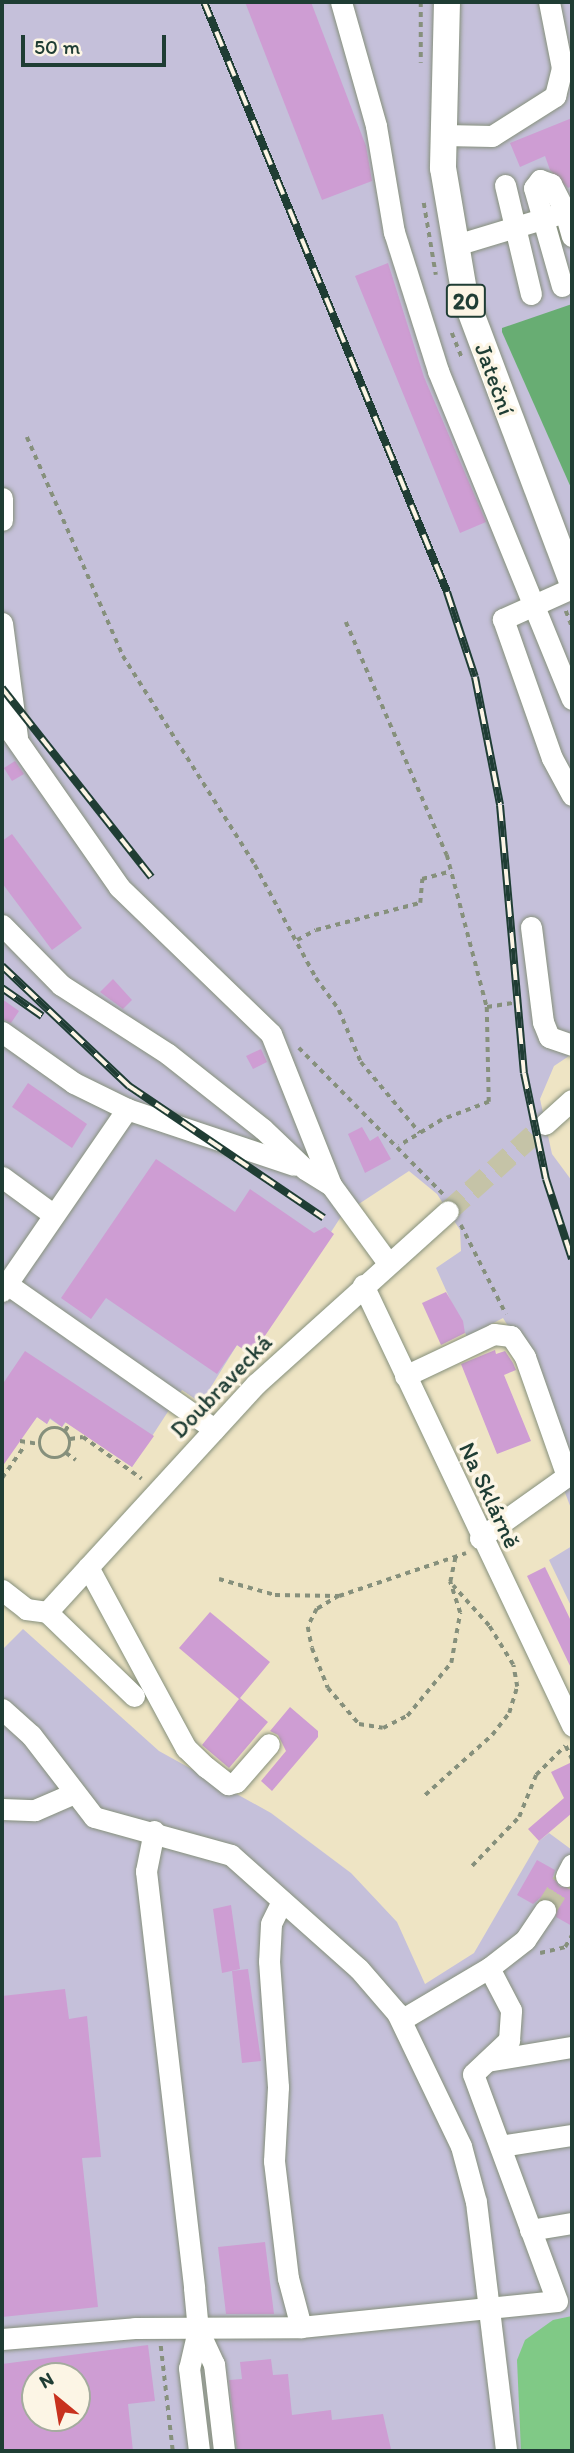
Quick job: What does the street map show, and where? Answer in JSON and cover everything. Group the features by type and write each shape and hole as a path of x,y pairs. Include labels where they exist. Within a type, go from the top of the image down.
{"main road":[{"name":"Jateční","path":"447,2 443,168 465,297 572,582"}],"street":[{"path":"341,2 376,126 394,232 438,372 572,699"},
{"path":"443,135 492,136 555,96 562,68 549,2"},
{"path":"562,286 534,188 540,180 551,184 565,212 572,236"},
{"path":"505,185 531,295"},
{"path":"456,245 565,212"},
{"path":"2,498 2,520"},
{"path":"572,588 503,619 552,758 572,796"},
{"path":"2,623 17,737"},
{"path":"2,719 119,887 271,1034 331,1185 388,1263"},
{"path":"2,925 61,985 168,1054 262,1129 305,1169 331,1185"},
{"path":"531,926 540,1000 548,1037 572,1045"},
{"path":"2,1032 74,1083 127,1109 305,1169"},
{"path":"545,1124 572,1100"},
{"path":"127,1109 4,1287 214,1429"},
{"path":"2,1177 54,1215"},
{"name":"Doubravecká","path":"47,1612 214,1429 363,1285 450,1208"},
{"name":"Na Sklárně","path":"363,1285 482,1542 572,1726"},
{"path":"405,1376 494,1334 511,1336 524,1357 567,1476 482,1542"},
{"path":"88,1567 157,1699 186,1748 228,1784 236,1782 269,1744"},
{"path":"2,1590 26,1609 47,1612 134,1696"},
{"path":"2,1709 31,1735 72,1794 94,1817 154,1831 230,1855 359,1969 401,2020 461,2146 476,2202 506,2451"},
{"path":"2,1809 35,1810 72,1794"},
{"path":"154,1831 146,1871 198,2330 214,2364 224,2451"},
{"path":"282,1901 271,1924 268,1961 278,2087 274,2161 288,2278 301,2328"},
{"path":"401,2020 489,1968 525,1940 545,1910"},
{"path":"2,2339 135,2328 301,2328 557,2301 473,2074 509,2040 511,2010 489,1968"},
{"path":"488,2061 572,2047"},
{"path":"500,2146 572,2135"},
{"path":"530,2230 572,2223"},
{"path":"198,2330 189,2368 199,2451"}],"path":[{"path":"27,437 123,656 298,940 339,1010 361,1062 420,1133"},
{"path":"346,622 452,870 487,1007 489,1102 420,1133 399,1146"},
{"path":"298,940 316,930 420,903 422,879 452,870"},
{"path":"487,1007 540,1000"},
{"path":"271,1034 282,1030 399,1146 450,1208 511,1324 511,1336"},
{"path":"65,1431 69,1424"},
{"path":"40,1444 50,1429 65,1431"},
{"path":"65,1431 70,1439 66,1453"},
{"path":"70,1439 83,1437 147,1482"},
{"path":"20,1441 25,1445 40,1444"},
{"path":"40,1444 52,1457 66,1453"},
{"path":"2,1478 25,1445"},
{"path":"66,1453 76,1460"},
{"path":"455,1558 450,1582 460,1613 451,1663 407,1716 383,1728 359,1724 328,1688 313,1648 308,1627 317,1609 339,1596 455,1558 482,1542"},
{"path":"219,1579 275,1595 339,1596"},
{"path":"425,1795 492,1735 509,1713 517,1687 513,1665 489,1626 450,1582"},
{"path":"472,1866 519,1816 545,1762 572,1741"},
{"path":"531,1956 565,1947 572,1935"},
{"path":"154,2340 161,2342 173,2451"}],"shaded area":[{"path":"2,2 572,2 572,1054 554,1066 540,1099 552,1154 572,1181 572,1511 550,1453 531,1363 503,1318 467,1337 436,1268 461,1251 460,1230 437,1194 409,1171 342,1215 252,1355 237,1345 201,1403 182,1390 132,1467 66,1422 62,1427 50,1419 47,1424 37,1417 2,1461"},
{"path":"572,1546 572,1608 549,1560"},
{"path":"23,1629 159,1751 271,1813 351,1873 397,1922 425,1984 474,1953 539,1841 549,1833 572,1850 572,2451 2,2451 2,1650"}],"green space":[{"path":"572,304 572,490 502,328"},
{"path":"572,2316 572,2451 521,2451 517,2360 525,2340 553,2320"}],"building":[{"path":"245,2 311,2 366,146 372,181 322,200"},
{"path":"572,118 572,186 568,188 550,170 545,156 520,167 510,143"},
{"path":"388,263 424,377 486,522 460,533 355,276"},
{"path":"15,761 24,774 12,781 4,768"},
{"path":"12,834 82,928 52,950 2,883 2,841"},
{"path":"113,979 132,1000 123,1009 100,992"},
{"path":"2,999 19,1011 11,1023 2,1019"},
{"path":"261,1049 267,1062 253,1069 246,1056"},
{"path":"28,1083 87,1124 72,1148 12,1107"},
{"path":"362,1127 370,1141 378,1136 391,1159 365,1173 348,1134"},
{"path":"156,1159 235,1212 250,1189 314,1233 325,1227 334,1234 252,1355 237,1345 217,1374 106,1298 91,1319 61,1298"},
{"path":"446,1292 463,1321 465,1333 441,1345 422,1303"},
{"path":"495,1350 496,1354 505,1351 516,1370 504,1375 531,1441 497,1454 461,1364"},
{"path":"25,1351 154,1436 132,1467 65,1422 62,1427 50,1418 47,1424 37,1417 2,1467 2,1385"},
{"path":"545,1567 572,1623 572,1670 527,1576"},
{"path":"210,1612 270,1662 240,1698 268,1722 229,1768 202,1745 239,1699 179,1648"},
{"path":"290,1707 318,1731 318,1737 272,1791 261,1781 286,1751 278,1735 270,1731"},
{"path":"572,1762 572,1813 539,1841 528,1829 564,1798 551,1772"},
{"path":"537,1860 555,1870 553,1877 560,1887 572,1887 572,1926 556,1917 557,1905 552,1899 540,1898 533,1904 517,1895"},
{"path":"231,1905 240,1969 222,1973 213,1909"},
{"path":"248,1969 261,2061 242,2063 232,1971"},
{"path":"65,1989 69,2019 87,2016 101,2157 82,2158 98,2307 2,2317 2,1996"},
{"path":"265,2242 274,2314 226,2314 218,2247"},
{"path":"148,2345 155,2401 128,2404 133,2451 2,2451 2,2364"},
{"path":"271,2359 273,2375 288,2374 292,2415 331,2410 332,2420 383,2414 391,2449 237,2451 229,2380 242,2379 240,2362"}],"tunnel":[{"path":"448,1211 545,1124"},
{"path":"545,1910 566,1876"}],"railway":[{"path":"204,2 447,592 475,677 500,805 524,1073 546,1179 572,1259"},
{"path":"2,688 151,877"},
{"path":"2,966 129,1086 324,1218"},
{"path":"2,988 42,1016"}]}
